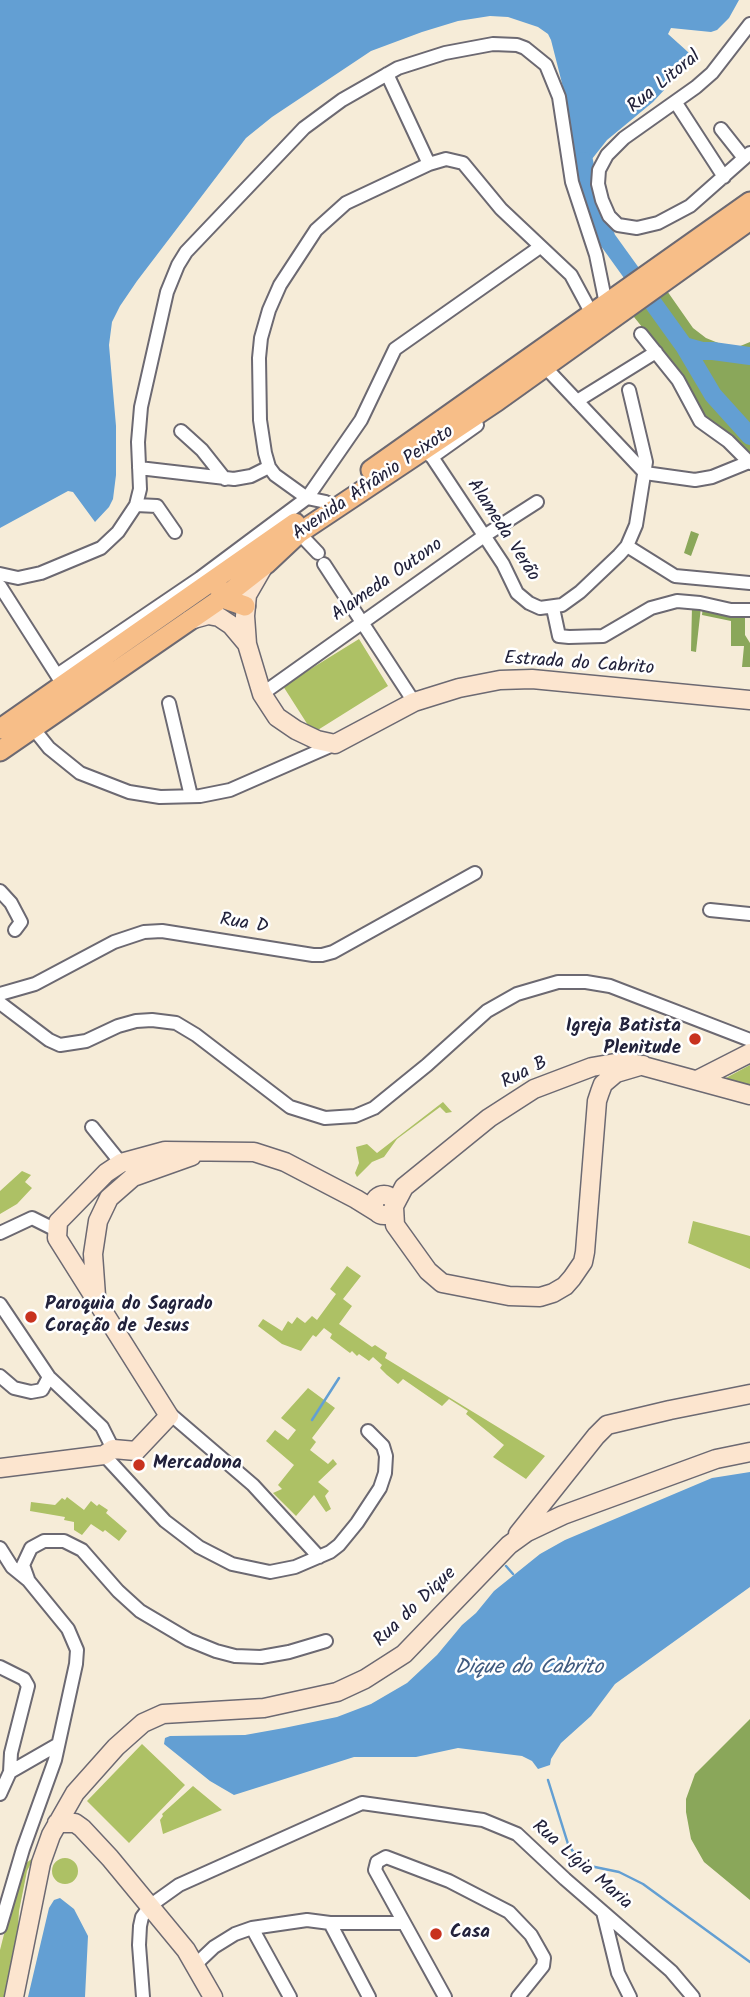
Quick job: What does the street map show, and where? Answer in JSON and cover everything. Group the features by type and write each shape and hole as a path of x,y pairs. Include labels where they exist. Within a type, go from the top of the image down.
{"main road":[{"name":"Avenida Afrânio Peixoto","path":"662,272 750,202"},
{"name":"Avenida Afrânio Peixoto","path":"0,729 60,681 226,600 316,500 662,272 750,220"},
{"name":"Avenida Afrânio Peixoto","path":"0,751 190,620 226,600 299,533 428,454 545,367 609,307"}],"street":[{"name":"Rua Litoral","path":"724,177 677,214 658,223 629,228 617,224 609,216 598,186 600,168 607,155 621,141 676,103 712,73 750,24"},
{"path":"0,575 27,578 101,548 118,532 136,505 140,485 138,442 141,407 167,292 177,265 186,252 304,128 342,100 387,74 435,56 486,44 517,45 530,50 541,59 551,73 559,97 572,182 596,255 609,307"},
{"path":"387,74 429,164"},
{"path":"676,103 724,177 747,155 721,129"},
{"path":"316,500 284,482 269,467 264,453 260,420 261,338 280,285 316,230 346,203 429,164 446,159 463,163 499,207 609,307"},
{"path":"0,586 60,681 200,578 316,500 362,420 395,349 540,247"},
{"path":"545,367 645,473 695,480 749,463 728,441 700,421 678,380 641,334"},
{"path":"578,401 656,352"},
{"path":"629,390 646,462 636,525 627,546 570,601 553,608 559,636 603,636 651,608 677,601 731,610 750,610"},
{"path":"181,431 202,450 225,479"},
{"name":"Alameda Verão","path":"428,454 507,571 517,593 528,603 540,608 553,608"},
{"path":"139,468 225,479 247,477 269,467"},
{"name":"Alameda Outono","path":"262,694 484,536 537,502"},
{"path":"136,505 156,505 176,532"},
{"path":"299,533 321,559 414,702"},
{"path":"627,546 675,576 750,583"},
{"path":"226,600 232,625 247,644"},
{"path":"226,600 247,644 268,706 286,723 317,740 335,744"},
{"name":"Estrada do Cabrito","path":"33,728 49,748 67,764 94,780 130,792 160,797 191,796 230,790 335,744 414,702 474,684 515,679 750,700"},
{"path":"169,702 191,796"},
{"name":"Rua D","path":"0,994 35,984 120,940 149,931 313,956 322,955 351,942 475,873"},
{"path":"0,891 11,903 21,922 15,930"},
{"path":"710,910 750,914"},
{"path":"0,1003 49,1040 60,1045 80,1043 136,1021 176,1023 196,1035 290,1107 325,1118 355,1116 374,1108 499,1003 526,991 558,982 586,982 610,986 747,1046"},
{"path":"697,1080 747,1046"},
{"name":"Rua B","path":"386,1208 404,1187 489,1118 534,1089 581,1070 605,1064 643,1065 750,1095"},
{"path":"96,1301 93,1254 102,1209 120,1187 151,1161 176,1150 246,1151 270,1156 356,1199 386,1208 428,1271 442,1283 509,1296 540,1297 560,1289 578,1271 585,1252 597,1101 603,1084 616,1073 643,1065"},
{"path":"92,1127 121,1163"},
{"path":"151,1161 121,1163 91,1186 58,1222 57,1238 169,1413 253,1485 319,1557"},
{"path":"0,1233 34,1218 56,1230"},
{"path":"0,1304 49,1377 102,1427 109,1452 165,1521 212,1555 246,1569 271,1572 288,1569 319,1557 342,1542 380,1488 385,1473 386,1455 379,1440 368,1432"},
{"path":"0,1376 14,1388 31,1392 42,1390 49,1377"},
{"path":"509,1545 596,1436 612,1422 750,1394"},
{"path":"0,1468 138,1450 167,1419 169,1413"},
{"name":"Rua do Dique","path":"14,1997 41,1863 57,1823 75,1793 116,1747 143,1723 155,1716 173,1712 241,1710 286,1704 331,1694 365,1679 410,1648 509,1545 542,1524 716,1459 750,1452"},
{"path":"550,1495 563,1515"},
{"path":"28,1580 23,1565 29,1551 44,1541 64,1541 82,1550 118,1591 140,1611 208,1648 235,1656 261,1657 326,1641"},
{"path":"0,1548 12,1567 28,1580 68,1629 76,1645 76,1664 55,1760 23,1849 0,1927"},
{"path":"0,1667 24,1679 28,1686 11,1752 10,1772 0,1794"},
{"path":"10,1772 57,1745"},
{"path":"75,1793 82,1828"},
{"name":"Rua Lígia Maria","path":"150,1906 178,1885 362,1803 477,1819 498,1825 529,1843 565,1879 671,1971 692,1997"},
{"path":"57,1823 75,1823 82,1828 186,1950 213,1997"},
{"path":"445,1997 375,1870 377,1862 386,1857 453,1883 509,1912 531,1935 544,1958 543,1966 518,1997"},
{"path":"144,1997 140,1926 142,1917 150,1906"},
{"path":"601,1909 608,1924 618,1973 630,1997"},
{"path":"195,1965 214,1947 235,1934 252,1928 307,1920 330,1923 402,1923"},
{"path":"330,1923 369,1997"},
{"path":"252,1928 290,1997"}],"green space":[{"path":"665,288 693,328 706,338 733,349 750,342 750,456 703,422 679,373 630,312"},
{"path":"691,531 699,534 691,556 684,553"},
{"path":"692,606 701,607 696,652 691,651"},
{"path":"703,606 745,611 745,635 750,643 750,667 742,667 744,646 731,646 731,621 702,615"},
{"path":"359,639 388,686 313,733 283,686"},
{"path":"750,1065 750,1089 723,1080 724,1079"},
{"path":"443,1102 452,1112 446,1113 440,1107 397,1139 384,1157 372,1162 357,1177 355,1173 359,1163 356,1147 367,1144 377,1153"},
{"path":"22,1171 31,1175 25,1182 32,1188 17,1204 0,1214 0,1191"},
{"path":"693,1221 750,1236 750,1269 688,1243"},
{"path":"347,1266 361,1276 343,1299 352,1306 339,1324 372,1347 375,1345 387,1353 385,1358 545,1456 526,1479 493,1457 504,1445 466,1414 468,1411 449,1399 442,1406 403,1379 398,1384 380,1368 382,1365 373,1357 369,1361 352,1351 350,1353 330,1338 332,1334 324,1328 316,1337 313,1335 301,1351 282,1344 258,1326 263,1319 282,1331 288,1321 292,1324 297,1317 305,1323 312,1316 317,1320 336,1294 330,1289"},
{"path":"308,1388 335,1408 312,1438 316,1442 310,1450 328,1464 333,1459 337,1464 318,1482 329,1491 325,1496 331,1509 326,1512 314,1495 296,1516 273,1493 282,1489 278,1485 294,1465 266,1441 275,1430 288,1440 296,1430 281,1418"},
{"path":"67,1497 84,1510 91,1501 97,1506 99,1504 127,1531 119,1541 105,1530 103,1532 91,1524 82,1535 74,1530 74,1522 64,1520 65,1517 30,1511 31,1502 55,1505"},
{"path":"750,1719 750,1900 704,1862 691,1839 686,1799 695,1774"},
{"path":"142,1744 185,1785 129,1843 87,1801"},
{"path":"193,1786 222,1810 163,1834 160,1820 162,1814"},
{"path":"34,1857 27,1871 19,1911 6,1997 0,1997 0,1950 21,1867"},
{"path":"65,1858 75,1861 78,1871 75,1881 65,1884 55,1881 52,1871 55,1861"}],"water":[{"path":"0,0 739,0 729,18 717,30 711,32 671,28 668,34 688,52 692,57 691,61 653,102 607,140 592,159 576,164 566,99 551,40 548,34 538,27 508,17 490,16 458,21 371,51 272,117 246,138 137,281 112,322 109,345 116,426 116,475 113,499 109,507 95,522 73,492 68,491 0,528"},
{"name":"Dique do Cabrito","path":"750,1472 750,1587 615,1684 591,1716 561,1743 550,1765 538,1769 532,1761 522,1756 458,1748 416,1757 354,1757 234,1795 210,1781 164,1744 165,1738 170,1736 245,1735 284,1728 337,1717 371,1704 407,1683 437,1655 494,1591 540,1554 565,1540 712,1478"},
{"path":"60,1898 74,1909 88,1936 85,1997 28,1997 49,1908 54,1900"}],"waterway":[{"path":"584,161 591,198 607,239 684,346 702,351 750,356"},
{"path":"684,346 713,395 750,436"},
{"path":"312,1420 339,1378"},
{"path":"506,1566 513,1574"},
{"path":"548,1780 568,1844 580,1862 619,1872 643,1884 750,1962"}],"place":[{"name":"Igreja Batista Plenitude","path":"695,1039"},
{"name":"Paroquia do Sagrado Coração de Jesus","path":"31,1317"},
{"name":"Mercadona","path":"139,1465"},
{"name":"Casa","path":"436,1934"}]}
